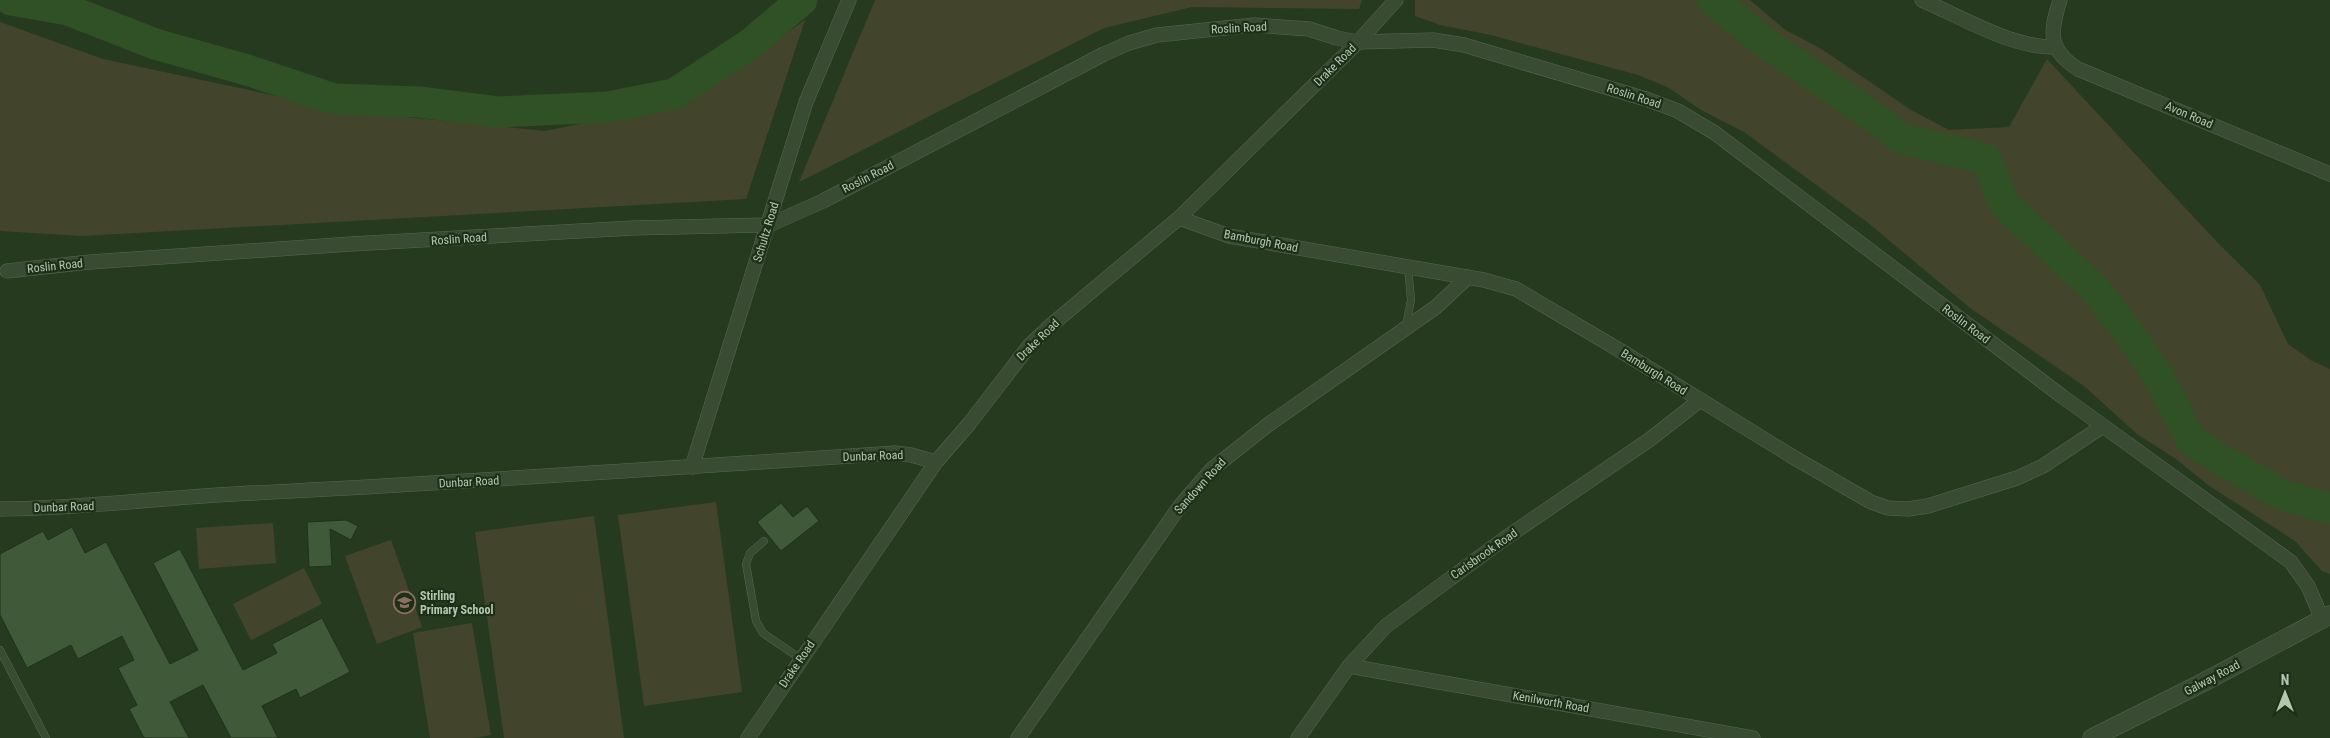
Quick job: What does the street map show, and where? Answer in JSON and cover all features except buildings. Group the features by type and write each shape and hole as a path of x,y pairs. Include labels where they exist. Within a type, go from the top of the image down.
{"street":[{"name":"Schultz Road","path":"692,467 806,102 836,26 849,0"},
{"name":"Drake Road","path":"748,738 936,462 969,424 994,389 1030,346 1050,326 1179,218 1358,42 1396,0"},
{"path":"1922,0 1995,32 2030,44 2056,47"},
{"name":"Avon Road","path":"2060,0 2052,32 2062,59 2078,69 2330,174"},
{"name":"Roslin Road","path":"7,271 90,262 350,244 633,228 769,225 823,200 1129,43 1157,35 1254,26 1309,29 1337,38 1358,42 1433,40 1464,45 1601,85 1678,110 1715,133 2103,426 2291,562 2326,617"},
{"name":"Bamburgh Road","path":"1179,218 1229,236 1468,278 1516,289 1621,350 1699,401 1871,502 1888,508 1908,509 1949,501 2017,478 2042,466 2103,426"},
{"name":"Sandown Road","path":"1018,738 1180,506 1212,469 1269,424 1436,307 1468,278"},
{"name":"Carisbrook Road","path":"1298,738 1349,666 1386,626 1424,597 1649,440 1699,401"},
{"name":"Dunbar Road","path":"0,509 115,504 212,495 692,467 895,453 911,454 936,462"},
{"name":"Galway Road","path":"2092,738 2129,729 2326,617"},
{"name":"Kenilworth Road","path":"1349,666 1753,738"}],"lane":[{"path":"1406,328 1411,300 1408,267"},
{"path":"764,541 750,553 746,564 756,621 763,632 801,659"},
{"path":"0,650 46,738"}],"green space":[{"path":"875,0 1362,0 1359,9 1192,7 1104,28 799,182"},
{"path":"1415,0 1750,0 1784,29 1823,50 1911,110 1949,130 2009,127 2047,59 2216,241 2260,285 2288,344 2312,361 2330,369 2330,574 2322,571 2295,541 2208,485 2176,459 2137,434 2084,386 1970,308 1867,222 1744,132 1701,110 1669,88 1638,75 1491,35 1440,25 1415,16"},
{"path":"805,20 746,199 82,236 0,231 0,22 103,59 347,111 545,131 690,102"},
{"path":"716,502 742,692 644,706 618,515"},
{"path":"594,516 624,738 504,738 475,532"},
{"path":"273,523 276,563 199,569 196,528"},
{"path":"391,540 422,627 377,644 345,556"},
{"path":"304,568 322,604 251,640 233,604"},
{"path":"472,623 491,735 474,738 430,738 413,633"}],"waterway":[{"path":"11,0 68,10 155,44 247,70 334,99 419,102 498,112 608,107 674,94 750,44 802,0"},
{"path":"1712,0 1767,44 1878,120 1900,138 1986,159 2004,204 2094,288 2128,332 2157,374 2191,440 2223,461 2283,495 2330,509"}],"place":[{"name":"Stirling Primary School","path":"404,603"}]}
